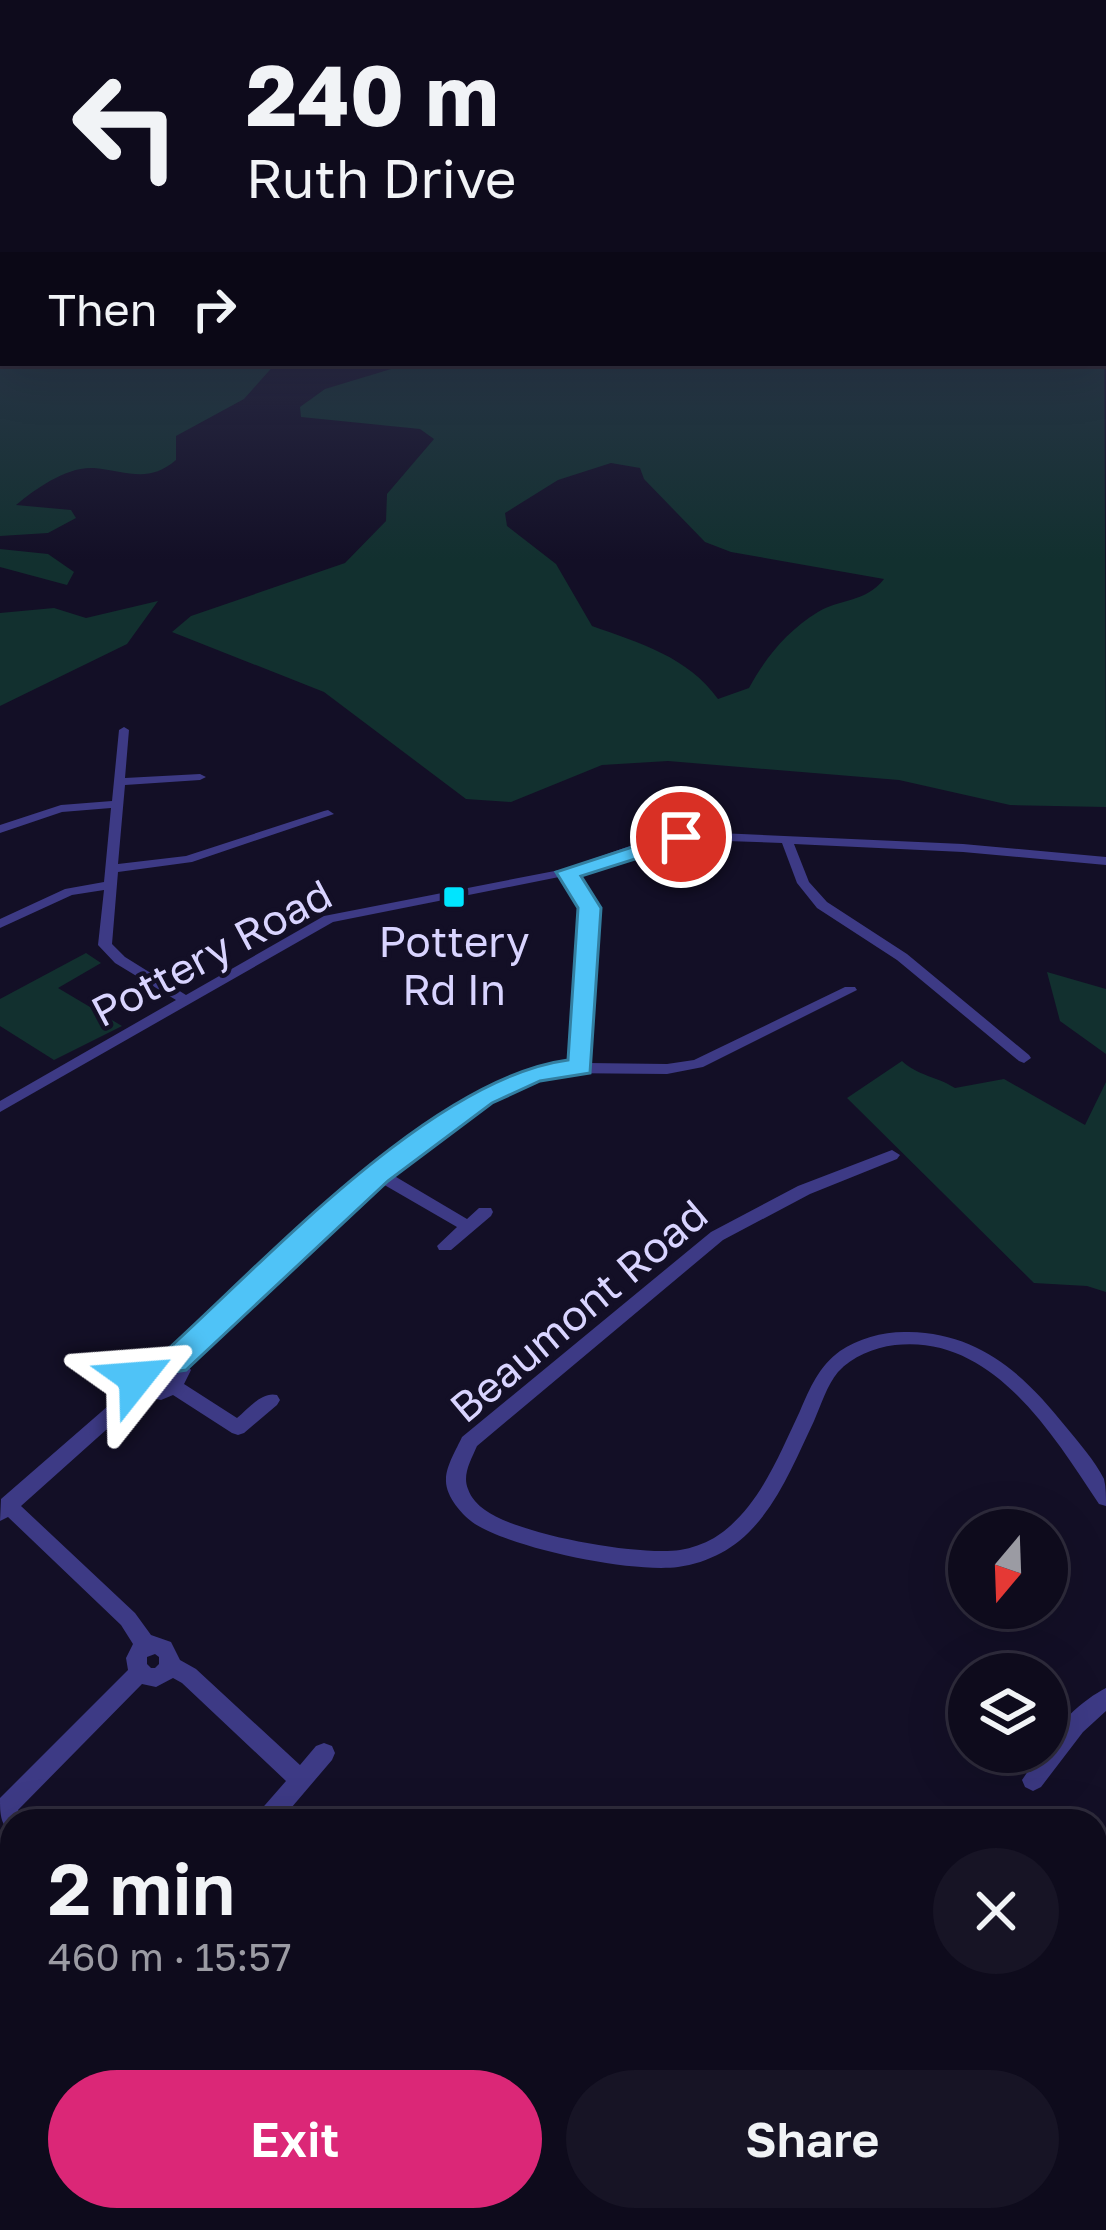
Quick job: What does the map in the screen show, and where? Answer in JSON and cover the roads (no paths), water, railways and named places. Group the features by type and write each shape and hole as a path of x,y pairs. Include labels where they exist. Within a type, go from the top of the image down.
{"street":[{"path":"124,730 105,945 120,960 184,1000"},
{"path":"120,782 200,777"},
{"path":"0,829 50,811 117,804"},
{"path":"0,924 109,877 188,859 328,814"},
{"name":"Pottery Road","path":"0,1107 344,913 568,872 681,837 963,848 1106,861"},
{"path":"787,841 802,884 822,905 902,957 1024,1058"},
{"path":"568,872 589,908 581,1067"},
{"path":"175,1362 182,1376 174,1387 153,1393 141,1388 136,1378 147,1363 175,1362 378,1174 511,1081 556,1068 667,1069 698,1064 850,990"},
{"name":"Beaumont Road","path":"892,1155 751,1216 659,1279 469,1442 455,1478 466,1505 505,1530 609,1552 650,1559 700,1554 749,1519 839,1359 873,1342 912,1336 950,1343 997,1366 1042,1414 1106,1498"},
{"path":"378,1174 467,1226"},
{"path":"445,1246 485,1212"},
{"path":"174,1387 238,1428 271,1400"},
{"path":"141,1388 4,1509 128,1619 147,1647"},
{"path":"147,1647 166,1648 169,1665"},
{"path":"139,1673 136,1659 147,1647"},
{"path":"139,1673 152,1677 169,1665"},
{"path":"169,1665 189,1676 301,1780"},
{"path":"4,1809 139,1673"},
{"path":"1033,1780 1075,1725 1106,1698"},
{"path":"276,1809 323,1753"}],"place":[{"name":"Pottery Rd In","path":"454,897"}]}
